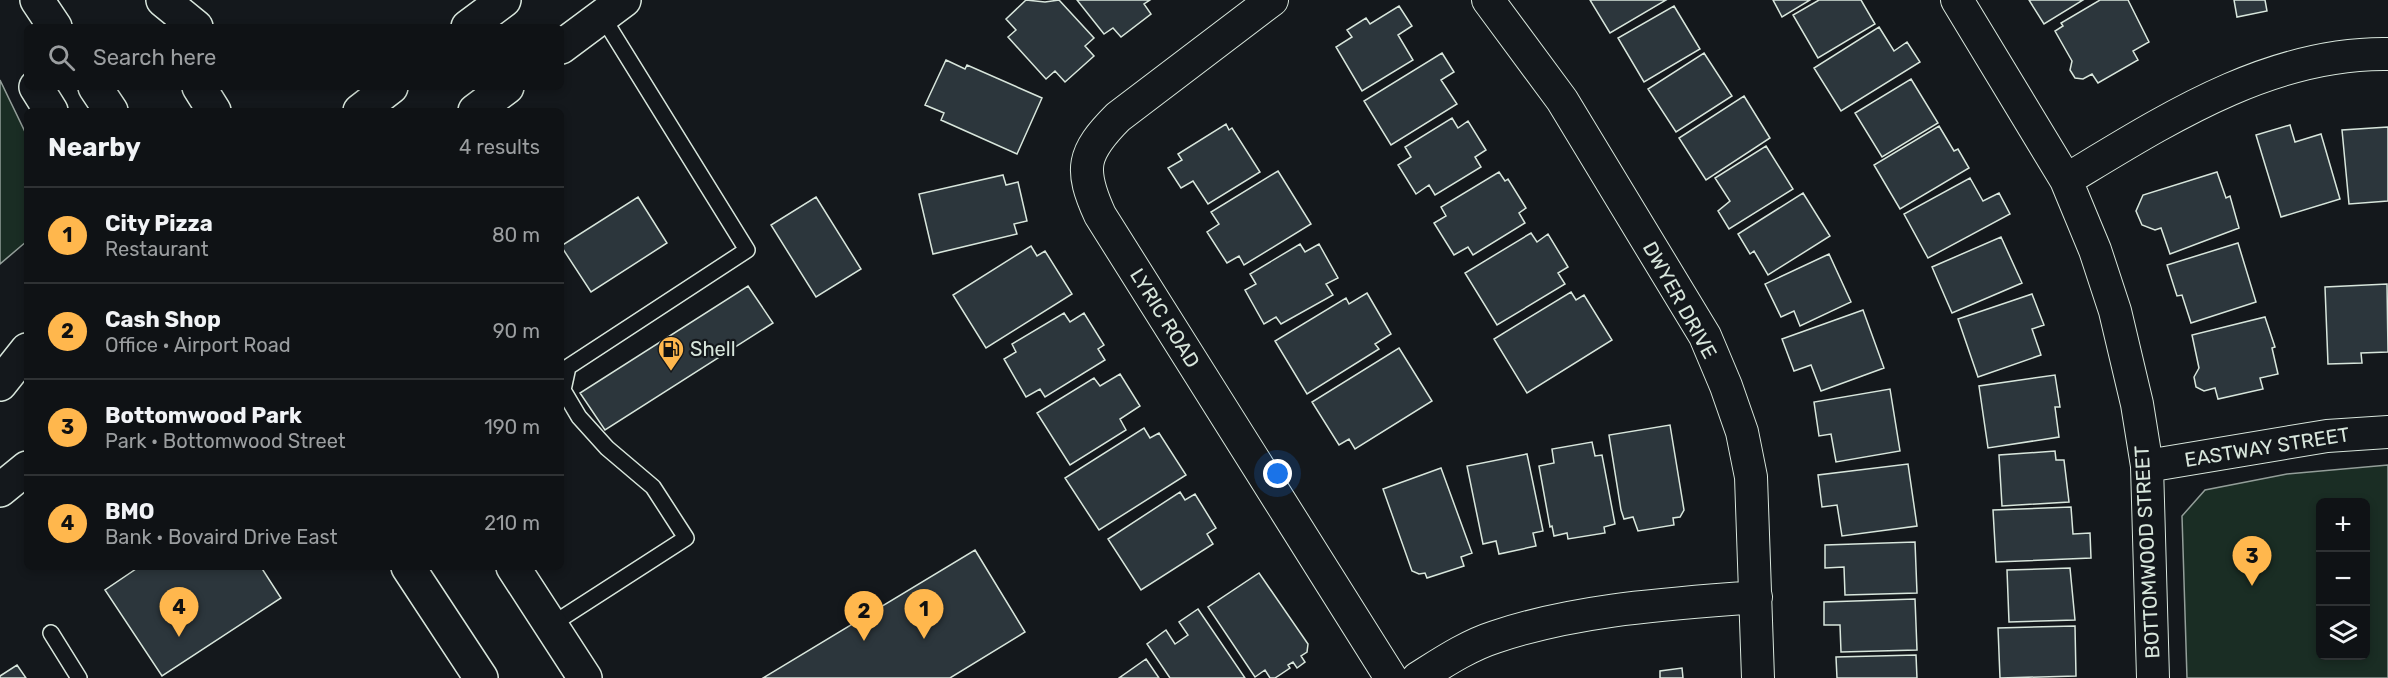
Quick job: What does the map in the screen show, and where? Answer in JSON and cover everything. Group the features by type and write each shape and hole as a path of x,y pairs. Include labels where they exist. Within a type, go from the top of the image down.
{"main road":[{"path":"29,24 30,0"},
{"path":"37,0 53,24"},
{"path":"142,0 157,24"},
{"path":"163,0 192,24"},
{"path":"472,24 504,0"},
{"path":"564,45 613,8"},
{"path":"38,90 49,108"},
{"path":"97,90 109,108"},
{"path":"201,90 212,108"},
{"path":"364,108 387,90"},
{"path":"479,108 503,90"},
{"path":"0,384 24,354"},
{"path":"0,400 24,381"},
{"path":"410,570 481,678"},
{"path":"515,570 585,678"}],"street":[{"name":"LYRIC ROAD","path":"1272,0 1118,117 1096,139 1087,162 1088,187 1100,215 1391,678"},
{"name":"DWYER DRIVE","path":"1488,0 1563,100 1705,336 1742,432 1751,477 1758,678"},
{"name":"BOTTOMWOOD STREET","path":"1957,0 2066,180 2095,250 2115,310 2137,404 2147,466 2153,678"},
{"path":"2066,180 2169,118 2223,91 2269,74 2318,61 2388,54"},
{"name":"EASTWAY STREET","path":"2147,466 2327,436 2388,432"},
{"path":"1418,678 1456,655 1493,638 1542,625 1620,609 1756,597"}],"lane":[{"path":"564,382 568,367 747,250 613,8"},
{"path":"551,626 686,538 653,487 608,448 579,417 564,393"},
{"path":"51,633 78,678"}],"green space":[{"path":"0,80 24,130 24,244 0,264"},
{"path":"2388,465 2388,678 2187,678 2182,516 2205,490 2287,474"}],"building":[{"path":"1026,0 1045,2 1059,0 1094,38 1085,46 1094,56 1065,82 1055,71 1046,79 1008,37 1016,30 1006,19"},
{"path":"1077,0 1150,0 1144,4 1151,14 1121,37 1113,28 1104,34"},
{"path":"1590,0 1666,0 1610,33"},
{"path":"1773,0 1810,0 1782,17"},
{"path":"1819,0 1861,0 1875,24 1818,58 1793,15"},
{"path":"2029,0 2083,0 2044,24"},
{"path":"2100,0 2128,0 2149,42 2133,51 2138,60 2098,83 2092,74 2083,79 2075,78 2070,70 2072,61 2055,31 2063,26 2061,23"},
{"path":"2234,0 2265,0 2267,11 2237,17"},
{"path":"1399,6 1412,26 1398,35 1413,60 1362,91 1336,47 1352,37 1347,30 1366,18 1370,24"},
{"path":"1674,6 1700,49 1644,82 1618,38"},
{"path":"1879,27 1894,51 1907,42 1920,62 1841,111 1814,68"},
{"path":"1442,53 1454,72 1441,80 1457,104 1391,145 1364,101"},
{"path":"1704,53 1732,96 1676,132 1648,89"},
{"path":"946,60 965,69 967,65 1042,98 1017,154 941,120 944,113 925,105"},
{"path":"1911,79 1938,123 1882,157 1855,113"},
{"path":"1744,96 1770,138 1706,180 1679,138"},
{"path":"1452,118 1458,128 1468,121 1486,150 1475,157 1481,167 1435,195 1429,185 1416,194 1398,165 1411,157 1405,147"},
{"path":"1226,124 1229,130 1232,128 1260,172 1208,204 1193,181 1181,188 1168,168 1182,160 1178,154"},
{"path":"2290,125 2295,142 2321,134 2340,199 2281,217 2256,135"},
{"path":"1939,126 1954,151 1958,149 1969,168 1900,209 1874,165"},
{"path":"2388,127 2388,201 2349,204 2342,130"},
{"path":"1766,146 1793,189 1729,229 1718,211 1730,201 1715,178"},
{"path":"1278,171 1311,224 1244,265 1239,256 1227,263 1207,232 1219,224 1211,212"},
{"path":"1499,172 1505,181 1508,179 1526,208 1519,213 1525,223 1473,255 1468,247 1454,255 1434,223 1446,216 1441,207"},
{"path":"2217,172 2226,198 2230,196 2239,228 2170,254 2161,228 2155,230 2142,225 2136,211 2143,195"},
{"path":"1003,175 1006,185 1018,182 1027,221 1014,224 1017,234 933,254 919,194"},
{"path":"1970,178 1983,201 1999,193 2010,214 1928,258 1904,214"},
{"path":"1803,193 1830,236 1768,275 1754,251 1750,254 1738,234"},
{"path":"638,197 667,243 591,292 564,251 564,244"},
{"path":"816,197 861,269 816,297 771,225"},
{"path":"1531,233 1537,242 1548,234 1568,267 1558,273 1565,284 1497,325 1465,273"},
{"path":"2001,237 2022,283 1952,313 1932,267"},
{"path":"2238,243 2256,302 2191,323 2182,295 2177,296 2167,265"},
{"path":"1300,244 1305,252 1319,244 1338,278 1326,284 1333,295 1281,324 1276,317 1264,324 1245,290 1256,284 1250,274"},
{"path":"1031,246 1037,256 1045,251 1072,294 986,348 953,295"},
{"path":"1829,254 1851,302 1800,326 1794,311 1781,317 1765,284"},
{"path":"2387,284 2388,352 2361,353 2362,363 2328,364 2325,287"},
{"path":"748,286 773,323 605,430 580,393"},
{"path":"1571,292 1576,300 1584,295 1612,340 1527,393 1494,339"},
{"path":"1367,293 1391,334 1375,344 1379,349 1307,394 1275,341 1346,298 1349,304"},
{"path":"2032,294 2044,325 2032,329 2041,355 1978,377 1958,319"},
{"path":"1863,310 1884,368 1821,391 1811,365 1794,371 1782,339"},
{"path":"1064,313 1070,322 1084,313 1104,345 1098,349 1105,360 1045,397 1040,389 1026,397 1004,359 1016,352 1012,344"},
{"path":"2265,317 2275,347 2272,348 2278,374 2260,378 2263,389 2218,399 2215,388 2204,391 2196,387 2194,377 2199,368 2192,335"},
{"path":"1399,348 1432,401 1355,449 1349,439 1339,445 1312,402"},
{"path":"1120,374 1140,406 1120,419 1126,430 1070,465 1037,413 1094,378 1100,386"},
{"path":"2055,375 2060,407 2055,407 2059,437 1988,448 1979,386"},
{"path":"1890,389 1900,451 1836,462 1831,434 1819,436 1814,402"},
{"path":"1670,425 1684,510 1680,517 1673,518 1674,525 1638,531 1633,517 1624,519 1621,510 1609,435"},
{"path":"1144,428 1150,438 1159,433 1186,475 1099,530 1065,478"},
{"path":"1592,442 1595,456 1602,455 1615,524 1604,527 1605,533 1568,539 1567,533 1554,536 1552,526 1550,527 1539,466 1554,463 1552,449"},
{"path":"2055,451 2056,460 2064,460 2069,502 2002,506 1999,455"},
{"path":"1527,454 1543,531 1533,533 1536,546 1499,554 1496,541 1483,544 1467,466"},
{"path":"1908,464 1917,526 1842,536 1837,505 1822,507 1818,475"},
{"path":"1441,468 1472,553 1461,557 1464,566 1427,578 1425,573 1419,574 1412,571 1383,489"},
{"path":"1180,492 1185,500 1195,494 1216,528 1207,534 1213,544 1141,590 1108,539"},
{"path":"2071,507 2073,534 2090,533 2091,558 1996,562 1993,510"},
{"path":"1915,542 1917,593 1845,595 1844,567 1825,568 1825,545"},
{"path":"975,550 1025,632 950,678 763,678"},
{"path":"2070,568 2075,620 2009,622 2007,570"},
{"path":"135,570 263,570 281,598 162,676 105,590"},
{"path":"1259,573 1308,644 1307,652 1301,656 1305,662 1297,668 1293,662 1288,665 1290,668 1275,678 1270,678 1265,670 1255,677 1208,607"},
{"path":"1915,599 1917,650 1841,652 1840,625 1824,625 1824,602"},
{"path":"1198,609 1245,678 1170,678 1147,644 1166,630 1175,644 1188,635 1179,622"},
{"path":"2075,626 2076,676 2000,678 1998,628"},
{"path":"1916,655 1917,678 1837,678 1836,657"},
{"path":"1146,659 1159,678 1119,678"},
{"path":"17,665 26,678 0,678 0,676"},
{"path":"1682,668 1683,678 1660,678 1660,671"}],"place":[{"name":"Shell","path":"671,372"},
{"name":"Bottomwood Park","path":"2252,586"},
{"name":"BMO","path":"179,637"},
{"name":"City Pizza","path":"924,639"},
{"name":"Cash Shop","path":"864,641"}]}
